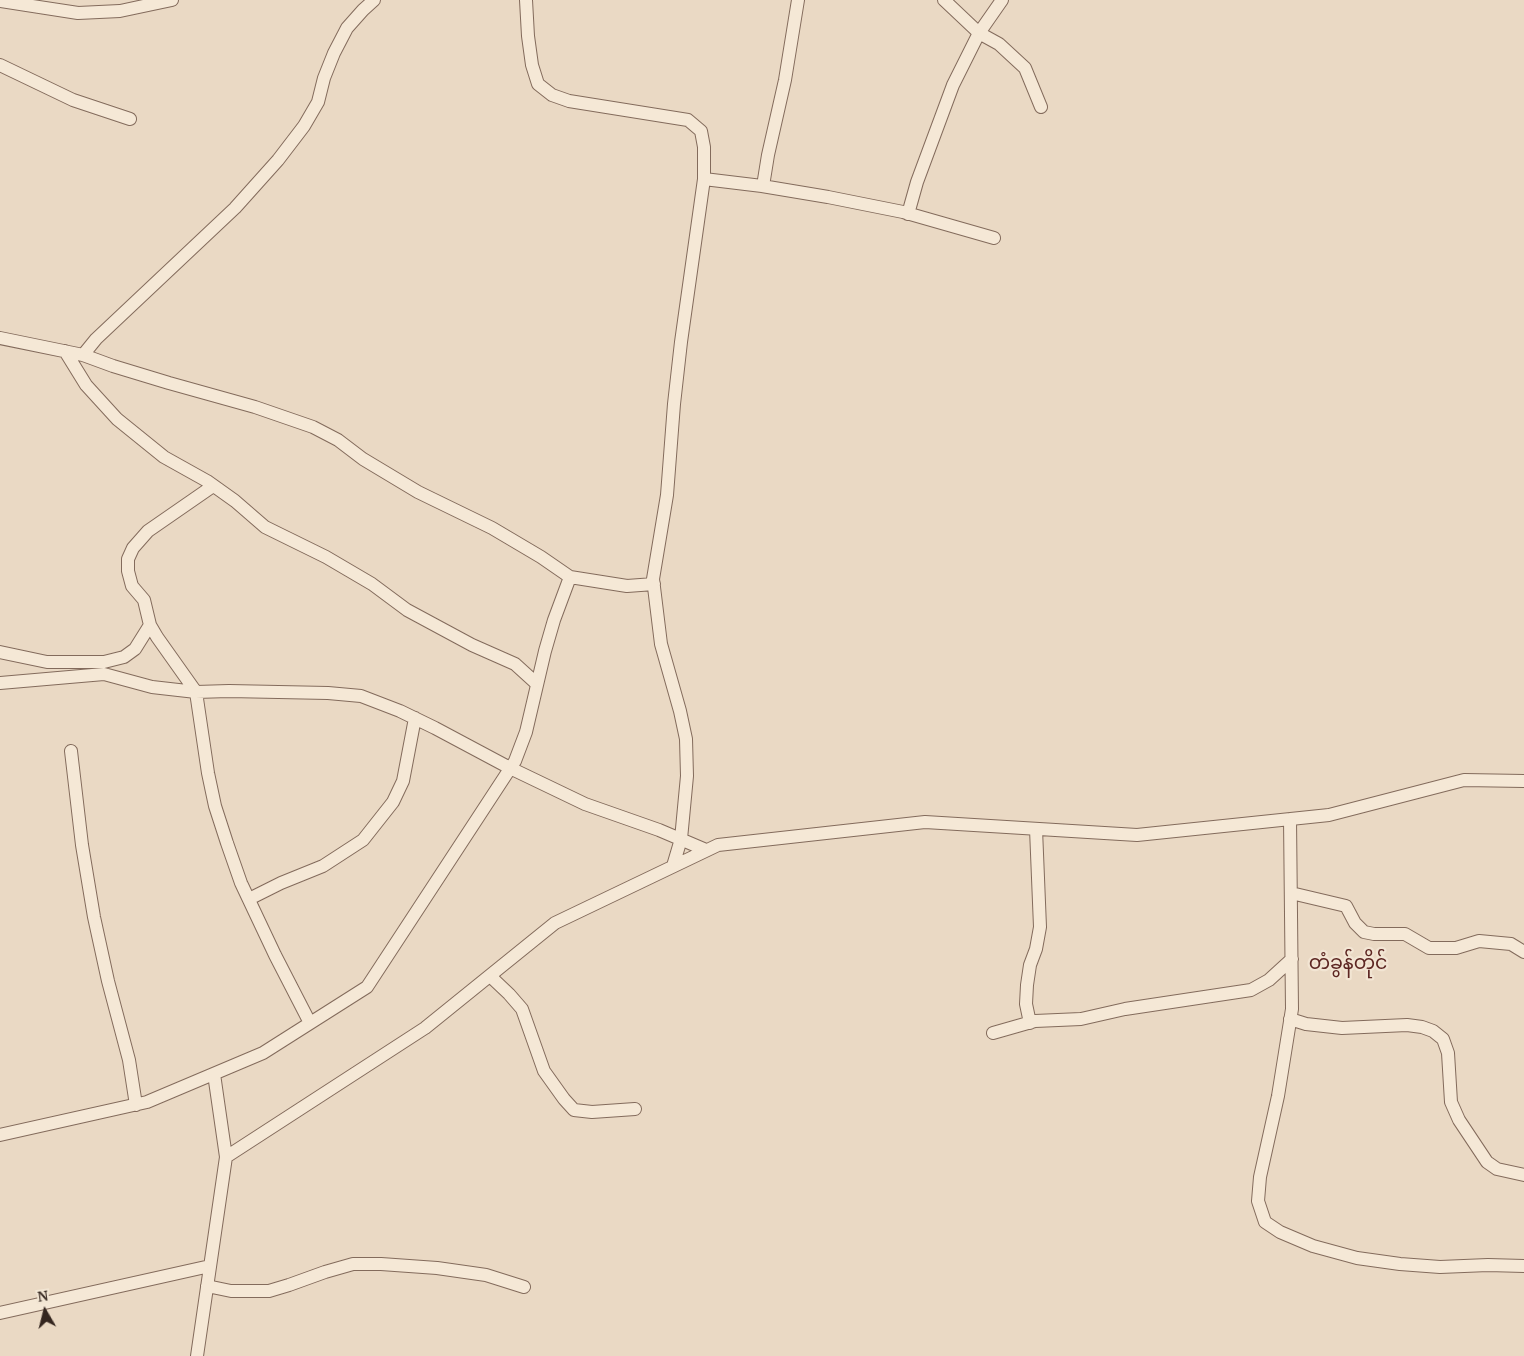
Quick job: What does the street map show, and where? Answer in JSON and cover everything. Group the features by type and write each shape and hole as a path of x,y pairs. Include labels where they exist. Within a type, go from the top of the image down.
{"street":[{"path":"0,1 78,13 120,11 172,0"},
{"path":"83,355 96,339 235,208 278,160 304,126 318,102 324,78 347,28 374,0"},
{"path":"526,0 532,65 538,84 552,95 569,101 688,120 701,131 704,147 704,179 681,342 667,495 653,579 661,644 686,739 687,776 681,839 673,866"},
{"path":"763,186 785,80 798,0"},
{"path":"944,0 980,33 999,44 1025,68 1042,107"},
{"path":"908,214 917,182 953,86 980,33 1002,0"},
{"path":"0,65 73,100 130,119"},
{"path":"704,179 763,186 828,197 908,214 994,238"},
{"path":"0,338 83,355 113,366 254,407 313,427 338,440 363,459 418,492 492,528 570,577 627,586 654,584"},
{"path":"65,351 86,385 117,419 164,457 213,486 265,527 326,557 372,584 407,610 472,645 515,664 537,684"},
{"path":"213,486 148,531 133,548 128,560 128,571 132,586 144,600 150,624 164,648 196,692 215,806 241,883 310,1023"},
{"path":"0,1135 147,1102 263,1053 367,987 515,760 526,732 554,620 570,577"},
{"path":"0,652 47,662 104,662 124,657 135,649 150,624"},
{"path":"0,683 104,674 152,687 196,692 229,690 361,696 415,718 510,768 585,804 659,830 706,850"},
{"path":"249,899 281,883 323,866 363,840 393,802 403,781 415,718"},
{"path":"71,750 82,845 94,917 108,981 129,1060 136,1105"},
{"path":"226,1157 425,1028 555,923 718,845 925,822 1137,835 1329,815 1464,780 1524,781"},
{"path":"1290,819 1292,959 1290,1019 1278,1096 1260,1177 1258,1201 1265,1222 1280,1232 1313,1246 1357,1258 1440,1267 1524,1266"},
{"path":"1030,1023 1026,1004 1027,985 1040,927 1036,829"},
{"path":"1291,894 1346,906 1355,923 1364,932 1374,934 1405,934 1430,948 1456,948 1479,941 1511,944 1524,952"},
{"path":"993,1033 1030,1023 1081,1019 1251,990 1268,980 1292,959"},
{"path":"490,976 522,1009 544,1070 574,1110 592,1112 635,1109"},
{"path":"1290,1019 1306,1024 1342,1028 1407,1025 1433,1031 1443,1039 1448,1053 1451,1102 1459,1120 1486,1162 1497,1169 1524,1175"},
{"path":"197,1356 226,1157 214,1074"},
{"path":"207,1286 231,1291 269,1291 354,1264 381,1264 437,1268 486,1275 524,1287"},
{"path":"0,1313 210,1266"}],"district":[{"name":"တံခွန်တိုင်","path":"1348,964"}]}
